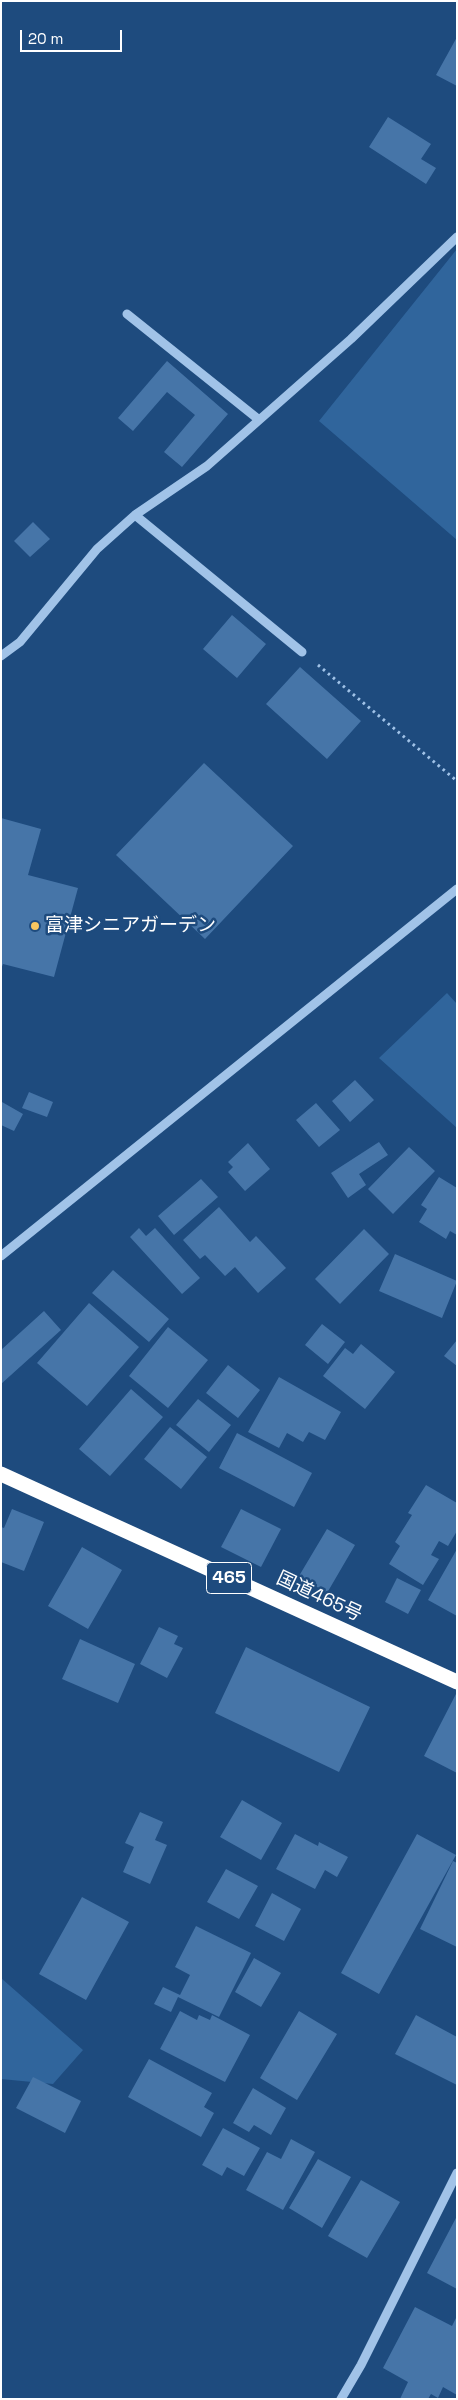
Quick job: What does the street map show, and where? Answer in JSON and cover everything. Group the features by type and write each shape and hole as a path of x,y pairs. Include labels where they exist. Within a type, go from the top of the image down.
{"highway":[{"name":"国道465号","path":"1,1474 457,1682"}],"street":[{"path":"1,656 20,642 97,549 135,515 207,466 258,419 351,339 457,237"},
{"path":"127,314 258,419"},
{"path":"135,515 302,652"},
{"path":"1,1256 457,889"},
{"path":"341,2399 361,2365 457,2173"}],"path":[{"path":"302,652 457,781"}],"shaded area":[{"path":"457,249 457,540 319,421"},
{"path":"447,993 457,1004 457,1128 379,1058"},
{"path":"1,1978 83,2050 53,2084 1,2079"}],"building":[{"path":"457,37 457,86 436,75"},
{"path":"388,117 431,144 421,159 436,168 426,184 369,147"},
{"path":"167,361 228,414 182,467 164,452 195,415 167,392 133,431 118,418"},
{"path":"33,522 50,539 30,557 14,541"},
{"path":"232,615 266,644 237,678 203,649"},
{"path":"300,667 361,721 327,759 266,704"},
{"path":"204,763 293,846 205,939 116,855"},
{"name":"富津シニアガーデン","path":"1,818 41,829 28,875 78,888 54,977 3,964 1,969"},
{"path":"355,1080 374,1100 350,1122 332,1101"},
{"path":"29,1092 53,1102 47,1117 22,1108"},
{"path":"2,1102 23,1114 14,1131 1,1125"},
{"path":"316,1103 340,1130 319,1147 296,1120"},
{"path":"379,1142 388,1155 359,1174 366,1185 348,1198 331,1173"},
{"path":"248,1143 270,1169 245,1191 228,1172 233,1167 228,1162"},
{"path":"409,1147 435,1171 393,1214 368,1189"},
{"path":"439,1177 457,1188 457,1235 450,1231 446,1239 419,1222 427,1209 421,1205"},
{"path":"201,1179 218,1197 174,1235 158,1216"},
{"path":"219,1207 250,1242 256,1236 286,1268 258,1293 235,1267 225,1276 205,1255 200,1259 183,1240"},
{"path":"139,1228 146,1236 155,1228 200,1278 182,1294 130,1237"},
{"path":"364,1229 389,1254 340,1304 315,1279"},
{"path":"395,1254 457,1281 442,1318 379,1291"},
{"path":"113,1270 169,1319 149,1342 92,1293"},
{"path":"89,1303 139,1347 87,1406 37,1363"},
{"path":"44,1311 61,1330 1,1384 1,1350"},
{"path":"322,1324 345,1342 328,1364 305,1345"},
{"path":"168,1327 208,1360 168,1408 129,1376"},
{"path":"457,1340 457,1366 444,1356"},
{"path":"361,1344 395,1372 365,1409 323,1376 345,1348 353,1354"},
{"path":"228,1365 260,1390 238,1418 206,1393"},
{"path":"279,1377 341,1412 325,1440 309,1432 303,1442 287,1433 279,1448 248,1432"},
{"path":"131,1389 163,1417 110,1476 79,1449"},
{"path":"198,1399 231,1425 209,1452 176,1425"},
{"path":"170,1427 207,1457 181,1489 144,1459"},
{"path":"237,1433 312,1473 294,1507 219,1468"},
{"path":"426,1485 457,1503 457,1531 448,1546 439,1541 431,1555 439,1559 423,1585 389,1564 400,1546 395,1542 412,1515 408,1513"},
{"path":"12,1509 44,1522 24,1571 1,1562 1,1527 4,1528"},
{"path":"241,1509 281,1529 261,1567 221,1547"},
{"path":"327,1529 355,1545 327,1593 299,1576"},
{"path":"82,1547 122,1570 88,1629 48,1606"},
{"path":"457,1549 457,1616 428,1600"},
{"path":"397,1578 421,1590 408,1614 385,1602"},
{"path":"159,1627 178,1636 174,1644 183,1648 167,1678 140,1664"},
{"path":"80,1639 135,1664 118,1703 62,1679"},
{"path":"246,1647 370,1707 339,1772 215,1713"},
{"path":"457,1692 457,1773 424,1756"},
{"path":"242,1800 282,1823 261,1860 220,1837"},
{"path":"140,1812 163,1822 155,1840 167,1845 150,1884 123,1872 134,1847 125,1843"},
{"path":"295,1834 318,1846 319,1842 348,1857 337,1877 325,1870 315,1889 276,1869"},
{"path":"417,1834 456,1855 379,1994 341,1973"},
{"path":"453,1861 457,1863 457,1947 420,1929"},
{"path":"226,1869 258,1886 239,1919 207,1902"},
{"path":"272,1893 301,1909 284,1941 255,1926"},
{"path":"82,1897 129,1922 86,2000 39,1974"},
{"path":"196,1926 251,1953 219,2017 178,1997 171,2012 154,2004 163,1987 180,1995 190,1975 175,1967"},
{"path":"254,1958 281,1973 261,2007 235,1992"},
{"path":"180,2011 197,2020 199,2015 210,2020 212,2015 250,2035 225,2082 160,2049"},
{"path":"299,2011 337,2034 297,2100 260,2078"},
{"path":"416,2015 457,2037 457,2085 395,2054"},
{"path":"149,2059 212,2093 204,2107 214,2113 201,2137 128,2097"},
{"path":"33,2077 81,2101 65,2133 16,2108"},
{"path":"253,2088 286,2108 271,2135 254,2125 249,2132 233,2123"},
{"path":"223,2128 260,2148 244,2176 227,2167 222,2176 202,2165"},
{"path":"291,2139 315,2152 283,2210 246,2190 267,2152 281,2159"},
{"path":"318,2159 351,2177 322,2228 289,2208"},
{"path":"361,2180 400,2202 367,2258 328,2236"},
{"path":"457,2216 457,2289 427,2273"},
{"path":"415,2307 452,2326 457,2316 457,2395 443,2387 438,2398 431,2394 428,2399 400,2399 408,2382 383,2368"}],"place":[{"name":"富津シニアガーデン","path":"35,926"}]}
